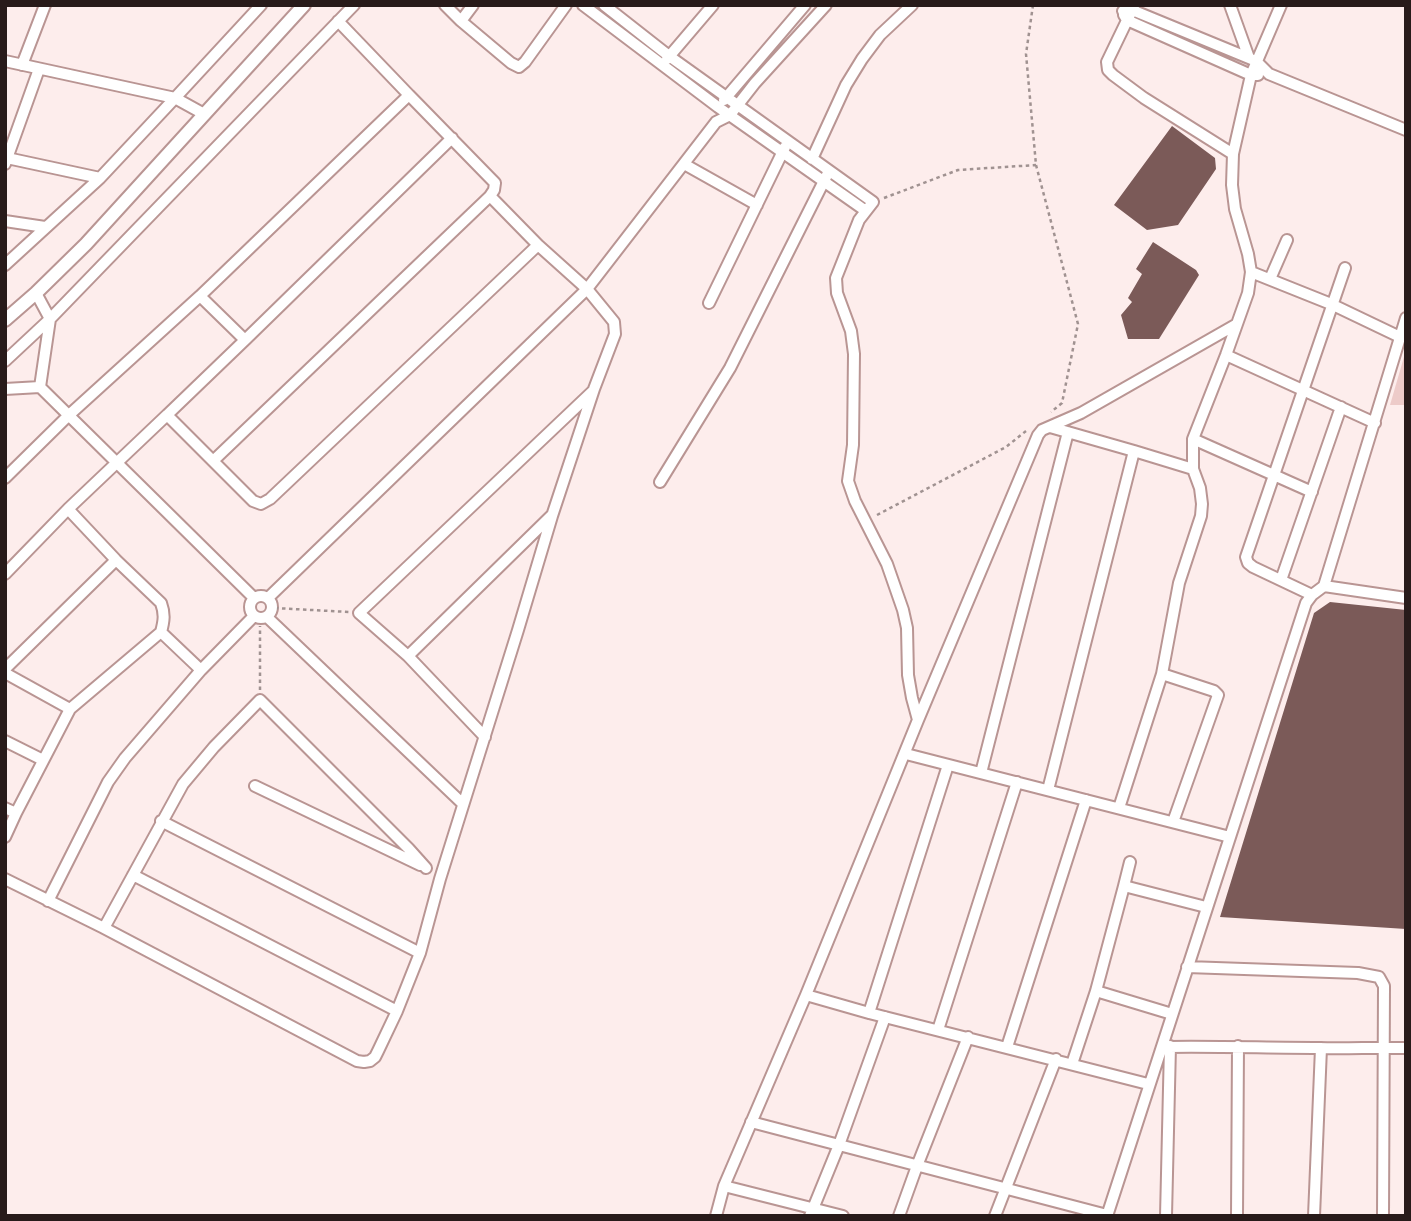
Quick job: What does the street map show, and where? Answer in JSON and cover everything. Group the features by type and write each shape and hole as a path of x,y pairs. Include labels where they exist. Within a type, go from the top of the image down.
{"street":[{"path":"22,65 46,5"},
{"path":"5,265 100,178 261,5"},
{"path":"5,320 86,244 304,5"},
{"path":"5,361 50,319 354,5"},
{"path":"445,5 519,67 566,5"},
{"path":"461,21 474,5"},
{"path":"583,5 718,107 782,152 826,176 869,207 859,220 836,278 837,293 851,331 854,354 853,445 848,481 864,522 887,564 903,610 908,675 918,720"},
{"path":"604,5 789,141 812,159 826,176"},
{"path":"662,65 713,5"},
{"path":"48,901 108,782 150,727 201,670 264,612 587,289 716,122 730,115 826,5"},
{"path":"812,159 846,85 862,59 880,35 912,5"},
{"path":"1230,5 1253,60"},
{"path":"1119,808 1161,674 1179,583 1202,510 1200,488 1193,469 1193,439 1248,293 1251,272 1235,209 1232,185 1233,154 1253,60 1281,5"},
{"path":"716,122 718,107 726,96 802,6"},
{"path":"1128,10 1253,60 1269,75 1406,130"},
{"path":"1128,10 1251,75 1269,75"},
{"path":"1128,10 1107,62 1108,70 1144,98 1233,154"},
{"path":"213,461 494,190 495,183 338,21"},
{"path":"5,61 175,98 204,114"},
{"path":"39,69 6,161 100,178"},
{"path":"5,478 409,95"},
{"path":"5,574 116,462 452,138"},
{"path":"709,303 789,141"},
{"path":"684,164 757,205"},
{"path":"660,482 730,368 826,176"},
{"path":"5,879 357,1061 364,1062 375,1057 420,953 440,879 552,516 615,334 614,322 587,289 538,245 490,196"},
{"path":"5,221 45,227"},
{"path":"1270,279 1287,240"},
{"path":"167,415 253,501 261,504 270,499 538,245"},
{"path":"1312,594 1254,567 1248,563 1246,557 1345,268"},
{"path":"1251,272 1331,304 1400,337"},
{"path":"36,293 50,319 40,387"},
{"path":"200,296 245,340"},
{"path":"1166,1216 1166,1046 1172,1014 1306,603 1312,594 1324,586 1406,318"},
{"path":"1048,421 1064,422 1081,414 1237,324"},
{"path":"1226,355 1375,423"},
{"path":"5,389 40,387 254,598"},
{"path":"485,737 408,656 359,613 594,390"},
{"path":"1281,580 1341,407"},
{"path":"1048,421 1068,432 1193,469"},
{"path":"716,1216 724,1186 806,995 918,720 1038,435 1048,421"},
{"path":"981,773 1068,432"},
{"path":"1193,439 1312,492"},
{"path":"1048,790 1134,451"},
{"path":"5,837 11,810 43,760 70,709 161,632 164,623 161,603 68,509"},
{"path":"408,656 552,516"},
{"path":"70,709 5,671 116,560"},
{"path":"1324,586 1406,598"},
{"path":"264,612 261,596 251,600 249,607 264,612 463,804"},
{"path":"161,632 201,670"},
{"path":"1161,674 1214,691 1217,695 1174,822"},
{"path":"104,928 183,784 214,747 260,700 426,869"},
{"path":"5,741 43,760"},
{"path":"905,754 1230,837"},
{"path":"869,1013 948,765"},
{"path":"938,1030 1017,782"},
{"path":"255,786 426,869 440,879"},
{"path":"1007,1047 1086,800"},
{"path":"161,821 420,953"},
{"path":"1072,1064 1096,991 1130,862"},
{"path":"133,875 397,1011"},
{"path":"1124,886 1206,907"},
{"path":"1187,967 1358,973 1380,977 1384,986 1385,1047 1383,1216"},
{"path":"1096,991 1172,1014"},
{"path":"806,995 1148,1084"},
{"path":"812,1212 885,1017"},
{"path":"899,1216 968,1037"},
{"path":"751,1122 1107,1215 1148,1084 1166,1046"},
{"path":"1166,1046 1406,1048"},
{"path":"1237,1216 1238,1046"},
{"path":"1314,1216 1321,1048"},
{"path":"995,1216 1056,1059"},
{"path":"724,1186 812,1212 843,1216"}],"path":[{"path":"1033,5 1026,54 1036,165 1079,324 1062,403 1048,421"},
{"path":"869,207 958,170 1036,165"},
{"path":"864,522 1006,447 1027,431"},
{"path":"260,700 264,612 359,613"}],"shaded area":[{"path":"1406,350 1406,405 1390,405"}],"building":[{"path":"1172,126 1215,158 1216,169 1178,225 1147,230 1114,205"},
{"path":"1153,242 1196,270 1199,275 1159,339 1128,339 1121,315 1132,302 1128,298 1142,274 1136,269"},
{"path":"1330,602 1406,610 1406,929 1220,917 1314,613"}]}
